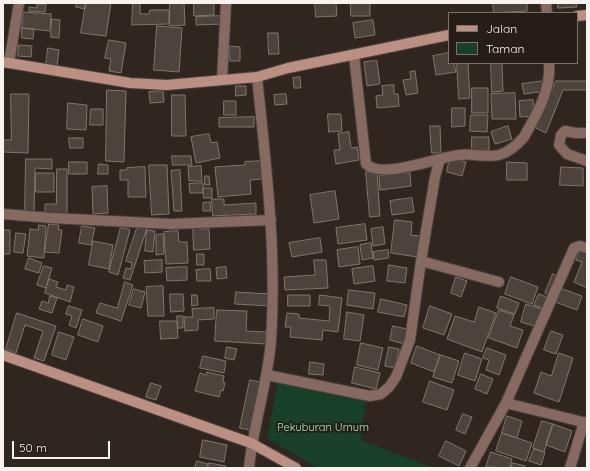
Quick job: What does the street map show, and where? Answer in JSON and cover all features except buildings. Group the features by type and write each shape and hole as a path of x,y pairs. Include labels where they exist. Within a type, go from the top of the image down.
{"street":[{"path":"19,3 6,63 130,83 167,85 257,77 288,68 448,35"},
{"path":"222,80 226,3"},
{"path":"354,55 366,164 369,167 377,169 411,167 460,154 499,155 519,143 528,130 546,95 550,74 549,64"},
{"path":"248,468 251,444 267,374 274,295 271,220 257,77"},
{"path":"587,133 565,131 561,135 559,145 567,154 587,162"},
{"path":"267,374 370,396 381,394 393,382 410,340 435,177 440,159"},
{"path":"3,214 171,224 271,220"},
{"path":"470,468 506,402 574,248 580,246 587,248"},
{"path":"422,261 499,282"},
{"path":"3,355 251,444 296,468"},
{"path":"506,402 586,423 570,468"}],"green space":[{"name":"Pekuburan Umum","path":"278,381 366,398 361,440 434,468 318,468 267,438"}]}
